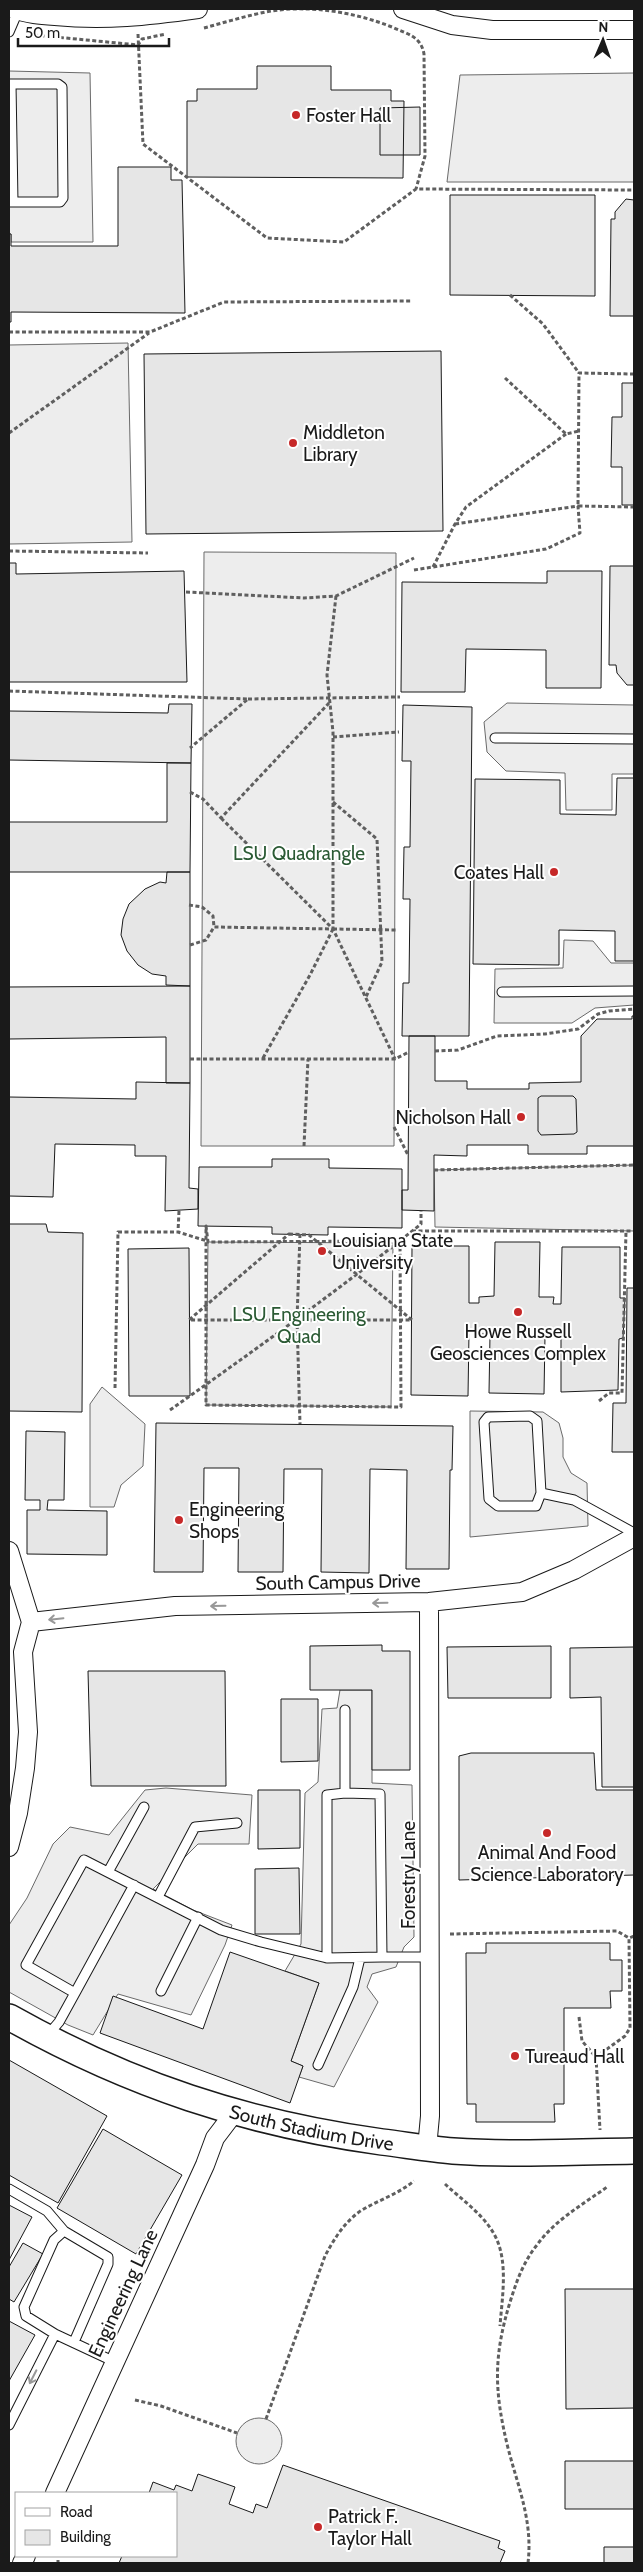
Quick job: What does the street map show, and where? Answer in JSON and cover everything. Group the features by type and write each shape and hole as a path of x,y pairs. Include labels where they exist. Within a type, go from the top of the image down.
{"street":[{"path":"14,10 73,18 137,17 198,9"},
{"path":"403,9 452,24 492,30 634,30"},
{"name":"South Campus Drive","path":"31,1622 175,1606 429,1602 522,1592 574,1570 634,1537"},
{"path":"9,1551 31,1622 23,1652 28,1732 18,1813 9,1847"},
{"name":"Forestry Lane","path":"427,2148 430,2116 429,1602"},
{"name":"South Stadium Drive","path":"9,2018 45,2038 121,2074 234,2112 340,2136 427,2148 499,2152 634,2151"},
{"name":"Engineering Lane","path":"55,2492 205,2165 215,2138 234,2112"}],"lane":[{"path":"9,30 14,10"},
{"path":"10,84 58,84 62,87 62,200 60,202 11,202 10,84"},
{"path":"495,738 634,740"},
{"path":"502,992 634,991"},
{"path":"530,1416 537,1421 541,1493 536,1506 498,1506 490,1499 484,1422 488,1417 530,1416"},
{"path":"541,1493 574,1500 634,1533"},
{"path":"345,1710 345,1794"},
{"path":"327,1958 327,1795 345,1794 380,1794 382,1957"},
{"path":"108,1872 144,1807"},
{"path":"158,1897 195,1827 237,1823"},
{"path":"75,1993 26,1965 84,1860 221,1930 261,1942 327,1958 430,1957"},
{"path":"45,2038 59,2022 134,1885"},
{"path":"161,1991 198,1917"},
{"path":"318,2065 353,1987 360,1958"},
{"path":"9,2189 47,2211 64,2231 108,2257 108,2264 74,2342"},
{"path":"64,2231 54,2240 24,2307 26,2316 56,2334 115,2362"},
{"path":"9,2425 56,2334"}],"path":[{"path":"197,30 271,11 304,10 344,13 379,22 416,37 423,45 424,156 416,190"},
{"path":"137,17 143,144 267,238 344,242 416,190 634,190"},
{"path":"9,30 41,36 138,45"},
{"path":"138,45 142,40 172,33"},
{"path":"414,570 546,549 580,533 578,506 580,373 543,324 510,295"},
{"path":"9,433 150,332 224,302 411,301"},
{"path":"9,332 150,332"},
{"path":"580,373 634,374"},
{"path":"504,378 566,434"},
{"path":"433,567 466,507 566,434 579,431"},
{"path":"455,524 578,506 634,507"},
{"path":"9,551 148,553"},
{"path":"186,592 304,598 336,596 414,558"},
{"path":"263,1058 310,976 333,929 333,736 327,675 336,596"},
{"path":"9,691 248,699 400,697"},
{"path":"190,748 248,699"},
{"path":"221,818 330,703"},
{"path":"333,736 400,732"},
{"path":"190,792 203,799 333,929 395,1059"},
{"path":"333,802 377,839 382,962 366,997"},
{"path":"189,905 202,907 213,916 214,927 206,940 190,945"},
{"path":"214,927 397,930"},
{"path":"435,1051 458,1050 497,1036 545,1034 578,1029 598,1014 608,1011 634,1009"},
{"path":"190,1059 395,1059 409,1052"},
{"path":"304,1146 308,1059"},
{"path":"394,1127 408,1155"},
{"path":"434,1170 634,1165"},
{"path":"178,1232 179,1211"},
{"path":"170,1410 297,1319 400,1241 421,1224 421,1211"},
{"path":"599,1401 609,1394 622,1392 626,1230"},
{"path":"412,1231 634,1231"},
{"path":"115,1388 118,1232 178,1232 207,1241 400,1241"},
{"path":"290,1234 309,1234 317,1241 412,1320 189,1320 290,1234"},
{"path":"300,1234 297,1319 300,1424"},
{"path":"207,1241 206,1406 401,1407 400,1241"},
{"path":"450,1934 617,1931 629,1938"},
{"path":"629,1938 634,1936"},
{"path":"596,2057 625,2036 630,2028 629,1938"},
{"path":"579,2017 582,2041 596,2057 600,2130"},
{"path":"266,2419 325,2256 334,2238 361,2211 404,2189 414,2181"},
{"path":"445,2184 486,2222 499,2245 503,2276 496,2365 498,2390 504,2430 526,2504 528,2563"},
{"path":"500,2332 518,2277 536,2245 560,2220 607,2187"},
{"path":"135,2400 161,2406 237,2433"}],"shaded area":[{"path":"9,71 90,73 93,242 11,242 11,234 9,234"},
{"path":"634,73 634,182 447,182 460,75"},
{"path":"128,343 132,542 9,544 9,345"},
{"name":"LSU Quadrangle","path":"204,552 396,553 394,1146 201,1146"},
{"path":"507,703 634,705 634,774 612,774 612,810 566,810 565,773 506,771 487,752 484,722"},
{"path":"564,940 593,941 611,963 634,963 634,1005 595,1008 572,1023 494,1023 495,969 563,968"},
{"path":"634,1165 634,1231 435,1227 434,1170"},
{"name":"LSU Engineering Quad","path":"208,1242 393,1243 391,1407 206,1405"},
{"path":"102,1387 145,1424 143,1466 121,1485 114,1507 90,1507 90,1404"},
{"path":"470,1411 543,1412 559,1423 563,1438 563,1457 571,1473 587,1483 588,1526 470,1537"},
{"path":"340,1690 372,1690 372,1783 412,1785 414,1937 404,1947 396,1967 372,1974 367,1987 378,2002 334,2087 299,2077 303,2066 291,2061 319,1983 285,1971 301,1944 305,1793 318,1782 322,1709 337,1708"},
{"path":"166,1788 252,1795 249,1844 198,1844 153,1889 193,1910 232,1925 225,1945 191,2015 118,1994 93,2035 68,2025 9,1992 9,1925 27,1898 53,1844 70,1827 109,1835 145,1790"},
{"path":"255,2418 263,2418 272,2422 278,2428 282,2441 278,2454 272,2460 263,2464 255,2464 246,2460 240,2454 236,2445 236,2437 240,2428 246,2422"}],"building":[{"name":"Foster Hall","path":"257,66 331,66 331,90 391,90 391,101 404,101 403,178 187,177 187,101 197,101 197,89 257,89"},
{"path":"420,107 420,155 380,155 380,108"},
{"path":"118,167 171,167 171,180 182,180 185,313 11,312 11,322 9,322 9,234 11,234 11,246 118,246"},
{"path":"450,195 595,195 595,296 450,295"},
{"path":"626,199 634,200 634,316 610,316 611,219 615,219 615,212"},
{"name":"Middleton Library","path":"441,351 443,531 146,534 144,354"},
{"path":"622,383 634,383 634,505 622,505 622,467 611,467 612,417 622,417"},
{"path":"9,563 16,563 16,574 184,571 187,682 9,682"},
{"path":"610,566 634,566 634,685 627,685 617,673 616,665 609,665"},
{"path":"547,571 602,571 601,688 546,688 546,650 466,649 465,692 401,692 402,582 547,583"},
{"path":"169,704 192,704 191,763 9,760 9,711 168,713"},
{"name":"Coates Hall","path":"403,705 472,707 469,1036 402,1036 403,983 409,983 410,899 403,899 404,847 410,847 411,761 402,761"},
{"path":"167,763 191,763 190,872 9,872 9,822 167,822"},
{"name":"Coates Hall","path":"617,778 634,778 634,961 615,961 615,931 559,930 559,965 473,964 475,779 560,780 560,814 616,815"},
{"path":"167,872 190,872 190,986 166,985 166,976 152,974 138,965 127,951 121,935 123,919 129,904 145,889 160,882 166,883"},
{"path":"190,986 190,1083 166,1083 166,1037 9,1039 9,987"},
{"name":"Nicholson Hall","path":"632,1016 634,1016 634,1146 587,1146 587,1154 528,1154 528,1145 467,1145 467,1156 434,1155 434,1211 402,1210 402,1190 408,1190 409,1036 435,1036 435,1081 467,1081 467,1089 529,1089 529,1083 581,1082 581,1036 597,1019 632,1019"},
{"path":"136,1082 190,1083 189,1188 198,1189 198,1209 165,1211 166,1156 135,1156 135,1145 55,1144 53,1197 9,1196 9,1097 136,1099"},
{"path":"541,1096 573,1096 576,1099 577,1132 574,1134 541,1135 538,1131 538,1098"},
{"path":"272,1159 329,1159 329,1168 402,1169 402,1228 328,1227 328,1235 272,1234 272,1227 198,1226 199,1167 272,1167"},
{"path":"9,1224 46,1224 48,1232 83,1233 82,1412 9,1411"},
{"name":"Howe Russell Geosciences Complex","path":"495,1242 540,1242 539,1297 554,1297 553,1304 561,1304 562,1247 620,1247 620,1298 625,1298 623,1338 619,1339 618,1390 561,1392 561,1333 553,1333 553,1336 545,1336 544,1394 489,1393 490,1335 469,1332 468,1396 411,1395 412,1246 469,1246 469,1303 479,1303 479,1297 494,1296"},
{"path":"189,1248 190,1396 129,1396 128,1249"},
{"path":"627,1288 634,1288 634,1452 612,1452 613,1403 626,1403"},
{"name":"Engineering Shops","path":"156,1423 453,1426 452,1470 450,1470 449,1569 406,1569 407,1470 370,1469 369,1573 321,1572 322,1469 284,1469 283,1572 238,1572 239,1468 204,1468 203,1572 154,1572"},
{"path":"26,1431 65,1432 64,1500 48,1500 47,1510 107,1511 107,1555 27,1554 27,1510 40,1510 40,1500 25,1500"},
{"path":"382,1645 382,1651 410,1651 410,1770 372,1770 372,1690 310,1690 310,1646"},
{"path":"551,1646 551,1698 448,1698 447,1647"},
{"path":"634,1647 634,1787 602,1787 601,1697 570,1698 570,1648"},
{"path":"88,1671 225,1671 226,1786 91,1786"},
{"path":"281,1699 318,1699 318,1761 281,1762"},
{"name":"Animal And Food Science Laboratory","path":"471,1753 594,1753 596,1790 634,1790 634,1875 459,1880 459,1756"},
{"path":"258,1790 300,1790 300,1848 258,1849"},
{"path":"299,1868 300,1934 255,1934 255,1869"},
{"name":"Tureaud Hall","path":"486,1943 610,1943 610,1960 622,1960 622,1991 610,1991 611,2008 564,2008 564,2104 554,2104 555,2122 476,2122 476,2104 467,2104 466,1953 486,1953"},
{"path":"230,1952 319,1983 291,2061 303,2066 290,2103 100,2033 113,1996 203,2029"},
{"path":"9,2060 107,2116 58,2203 9,2175"},
{"path":"103,2129 182,2175 136,2254 57,2208"},
{"path":"9,2205 32,2217 9,2260"},
{"path":"23,2243 43,2254 14,2302 9,2299 9,2267"},
{"path":"565,2289 634,2289 634,2408 566,2409"},
{"path":"9,2321 35,2335 9,2381"},
{"path":"565,2461 634,2461 634,2509 565,2509"},
{"name":"Patrick F. Taylor Hall","path":"283,2465 500,2541 498,2548 505,2551 500,2563 119,2563 122,2557 178,2557 178,2492 149,2492 153,2482 174,2490 176,2485 192,2491 198,2474 235,2487 229,2504 253,2513 256,2504 267,2508"},
{"path":"604,2547 634,2547 634,2563 604,2563"}],"place":[{"name":"Foster Hall","path":"296,115"},
{"name":"Middleton Library","path":"293,443"},
{"name":"Coates Hall","path":"554,872"},
{"name":"Nicholson Hall","path":"521,1117"},
{"name":"Louisiana State University","path":"322,1251"},
{"name":"Howe Russell Geosciences Complex","path":"518,1312"},
{"name":"Engineering Shops","path":"179,1520"},
{"name":"Animal And Food Science Laboratory","path":"547,1833"},
{"name":"Tureaud Hall","path":"515,2056"},
{"name":"Patrick F. Taylor Hall","path":"318,2527"}]}
